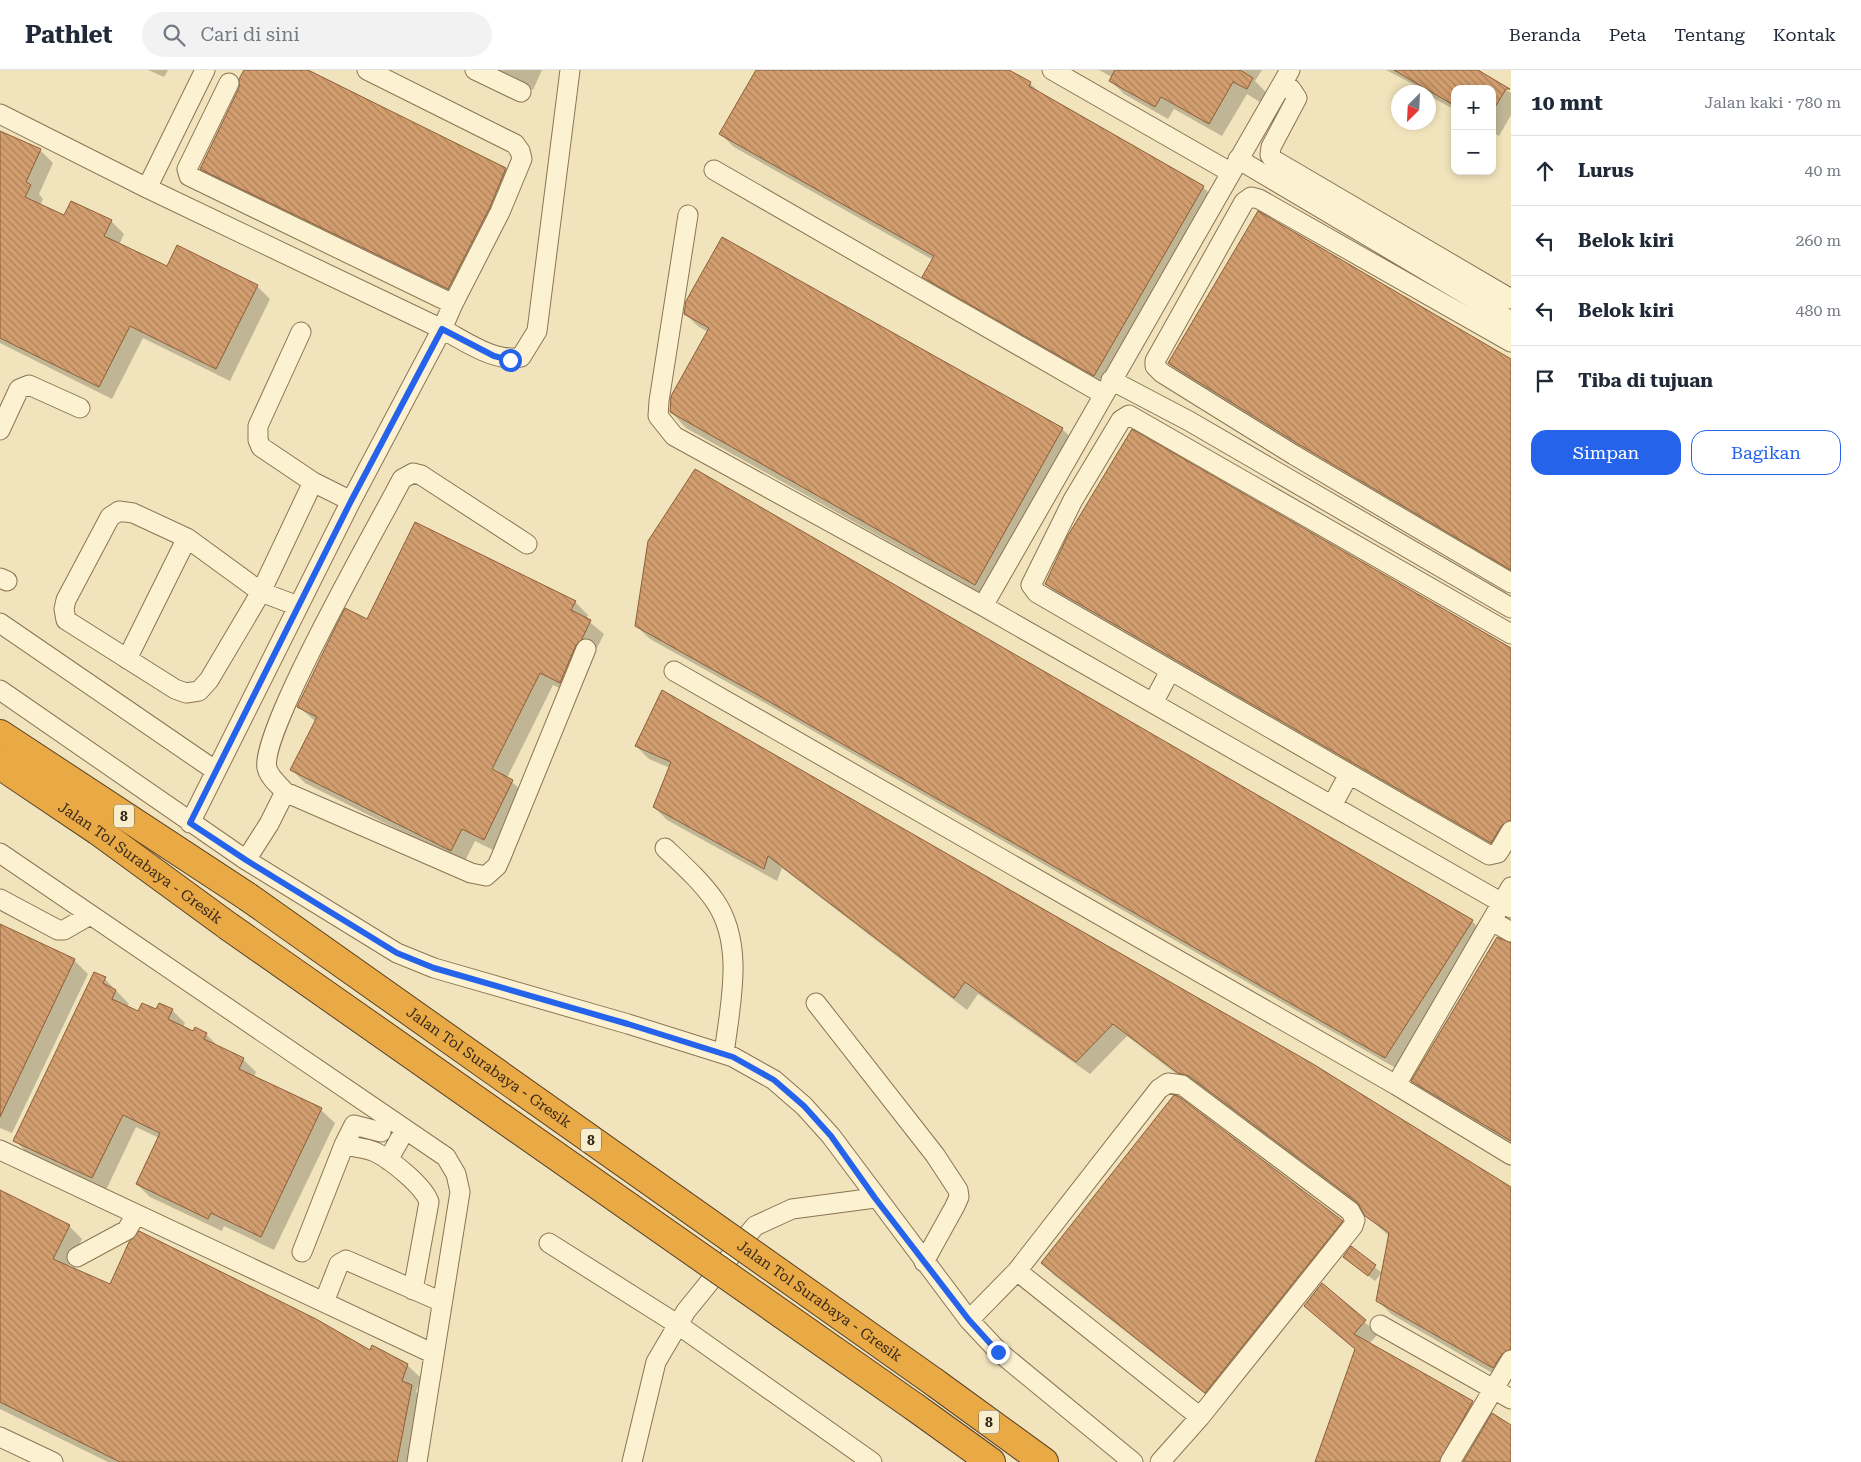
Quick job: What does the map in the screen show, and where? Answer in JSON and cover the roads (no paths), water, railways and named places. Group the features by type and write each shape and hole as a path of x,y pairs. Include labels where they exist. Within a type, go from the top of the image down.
{"highway":[{"name":"Jalan Tol Surabaya - Gresik","path":"0,734 248,897 934,1382 1044,1462"},
{"name":"Jalan Tol Surabaya - Gresik","path":"0,765 98,831 228,926 991,1462"}],"street":[{"path":"147,188 204,70"},
{"path":"190,823 351,501 442,329 500,212 522,159 520,151 515,144 367,70"},
{"path":"475,70 521,92"},
{"path":"0,114 147,188 442,329 494,356 510,360 522,357 537,331 570,70"},
{"path":"1052,70 1234,165 1511,298"},
{"path":"983,606 1286,77"},
{"path":"1286,77 1297,98 1271,147 1272,158 1511,320"},
{"path":"229,83 187,170 189,176 453,304"},
{"path":"714,170 1107,387 1189,421 1511,608"},
{"path":"1511,342 1255,196 1247,198 1244,202 1158,355 1155,366 1162,373 1294,455 1511,582"},
{"path":"688,215 658,416 674,436 983,606 1333,804 1508,899 1492,921 1396,1085"},
{"path":"1391,273 1406,248"},
{"path":"1178,264 1202,275"},
{"path":"300,332 258,426 257,433 261,447 313,482 351,501"},
{"path":"0,430 19,389 24,386 29,385 80,408"},
{"path":"1511,634 1129,415 1121,420 1073,500 1032,579 1031,588 1170,671 1489,855 1498,853 1511,831"},
{"path":"1271,496 1294,455"},
{"path":"527,544 421,475 413,473 402,479 284,708 267,753 267,768 272,778 285,792 476,875 486,876 497,866 501,857 586,649"},
{"path":"298,606 261,592 186,538 133,514 119,511 110,517 66,600 64,609 66,620 175,689 186,693 200,691 209,680 261,592 313,482"},
{"path":"1050,488 1073,500"},
{"path":"127,659 186,538"},
{"path":"1458,605 1479,564"},
{"path":"0,623 216,771"},
{"path":"674,671 1396,1085 1511,1155"},
{"path":"1153,703 1170,671"},
{"path":"0,690 190,823 246,860 397,953 434,968 724,1054 774,1080 804,1106 831,1136 924,1262 969,1320 998,1352 1133,1462"},
{"path":"1333,804 1349,774"},
{"path":"246,860 269,824 285,792"},
{"path":"665,848 697,878 716,903 726,924 733,960 733,978 724,1054"},
{"path":"0,853 384,1125"},
{"path":"0,900 58,930 64,930 75,925 90,915"},
{"path":"1492,921 1511,932"},
{"path":"816,1003 935,1155 958,1190 959,1197 956,1206 924,1262"},
{"path":"969,1320 1017,1271 1159,1089 1168,1083 1182,1085 1350,1211 1355,1218 1353,1226 1200,1417 1160,1462"},
{"path":"302,1252 344,1145 354,1125 384,1125 405,1130 446,1156 456,1174 460,1192 417,1462"},
{"path":"380,1155 384,1125"},
{"path":"380,1155 405,1130"},
{"path":"344,1145 380,1155 422,1190 429,1202 412,1290"},
{"path":"0,1150 434,1354"},
{"path":"632,1462 656,1362 677,1324 755,1226 792,1209 875,1198"},
{"path":"77,1256 127,1230 136,1214"},
{"path":"549,1242 677,1324 872,1462"},
{"path":"324,1302 339,1264 346,1260 442,1302"},
{"path":"1017,1271 1200,1417"},
{"path":"1380,1325 1511,1399"},
{"path":"1450,1462 1511,1360"},
{"path":"0,1437 52,1462"}]}
